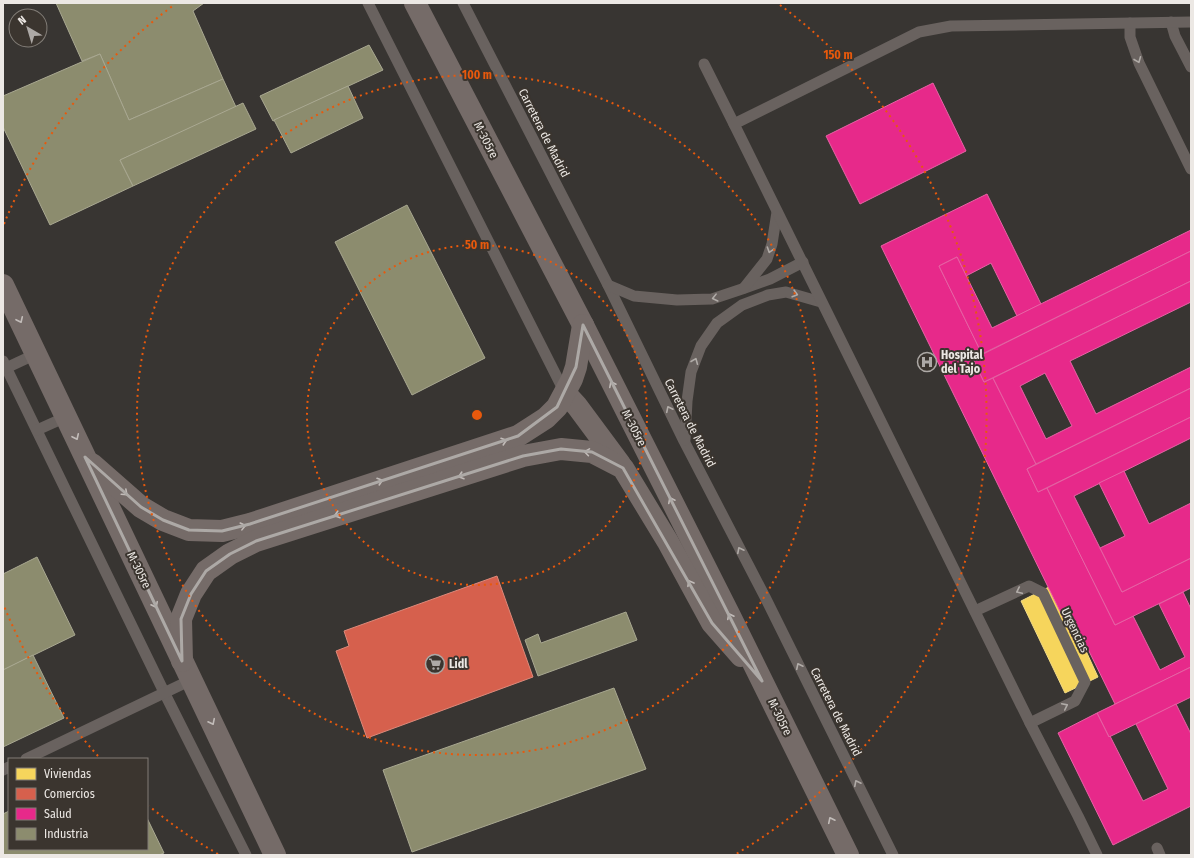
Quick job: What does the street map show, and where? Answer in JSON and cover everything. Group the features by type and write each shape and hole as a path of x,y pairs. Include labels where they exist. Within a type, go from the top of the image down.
{"main road":[{"name":"M-305re","path":"415,3 582,325 848,855"},
{"name":"M-305re","path":"3,285 275,855"},
{"path":"85,458 141,507 163,520 189,530 222,531 250,524 518,436 546,418 557,407 572,379 576,367 582,325"},
{"path":"565,393 577,406 623,468 668,542 712,623 762,681"},
{"path":"186,670 181,619 191,594 206,571 230,554 256,541 523,456 561,449 592,452 623,468"}],"lane":[{"path":"368,3 565,393"},
{"name":"Carretera de Madrid","path":"463,3 608,285 684,441 765,597 893,855"},
{"path":"1171,22 1191,67"},
{"path":"734,124 919,32 951,26 1191,22"},
{"path":"1130,23 1130,37 1139,63 1191,170"},
{"path":"704,64 1030,723 1097,855"},
{"path":"742,289 766,260 772,244 777,212"},
{"path":"608,285 634,296 677,300 712,300 770,279 803,262"},
{"path":"684,441 691,372 701,346 717,323 742,305 768,295 786,292 821,302"},
{"path":"36,354 4,365 164,692 246,855"},
{"path":"37,430 66,417"},
{"name":"Urgencias","path":"975,611 1029,586 1043,593 1085,682 1075,700 1030,723"},
{"path":"28,758 164,692 186,670"}],"highlighted area":[{"path":"583,325 762,681 712,623 623,468 592,452 561,449 523,456 256,541 230,554 206,571 191,594 181,619 182,661 85,457 141,507 163,520 189,530 222,531 250,524 518,436 557,407 576,367"}],"building: Viviendas":[{"path":"1055,584 1098,677 1065,693 1021,601"}],"building: Comercios":[{"name":"Lidl","path":"497,576 533,677 367,738 336,651 349,646 344,631"}],"building: Salud":[{"path":"933,83 966,151 860,204 826,136"},
{"path":"987,194 1041,304 1017,316 991,263 966,276 957,257 939,266 982,354 973,359 984,382 993,378 1036,464 1027,469 1038,492 1047,488 1115,625 1133,616 1160,670 1185,657 1159,604 1183,592 1191,609 1191,667 1115,704 1084,641 1076,644 881,246"},
{"path":"1191,230 1191,251 982,354 939,266 957,257 992,328"},
{"path":"1191,251 1191,281 984,382 973,359"},
{"path":"1191,281 1191,302 1070,361 1096,414 1191,367 1191,388 1036,464 993,378","holes":["1045,373 1072,426 1046,439 1020,386"]},
{"path":"1191,388 1191,417 1038,492 1027,469"},
{"path":"1191,417 1191,438 1074,496 1122,592 1191,558 1191,588 1115,625 1047,488"},
{"path":"1124,471 1149,524 1191,503 1191,558 1122,592 1100,548 1125,536 1099,483"},
{"path":"1191,667 1191,697 1109,737 1097,713"},
{"path":"1176,704 1191,734 1191,806 1113,845 1058,733 1097,713 1143,801 1168,789 1136,724"}],"building: Industria":[{"path":"56,3 204,3 193,11 223,79 129,120 100,54 82,61"},
{"path":"369,45 383,70 273,121 260,96"},
{"path":"100,54 129,120 223,79 236,107 120,160 133,186 50,225 3,127 3,96"},
{"path":"348,86 363,118 291,153 274,120"},
{"path":"243,103 256,129 133,186 120,160"},
{"path":"407,205 485,358 412,395 335,242"},
{"path":"37,557 75,635 3,670 3,574"},
{"path":"626,612 637,640 538,676 525,640 538,634 541,643"},
{"path":"33,655 64,718 3,747 3,670"},
{"path":"614,688 646,769 412,852 383,770"},
{"path":"8,812 8,850 148,850 148,820 164,853 159,855 3,855 3,814"}],"place":[{"name":"Hospital del Tajo","path":"927,362"},
{"name":"Lidl","path":"435,664"}]}
